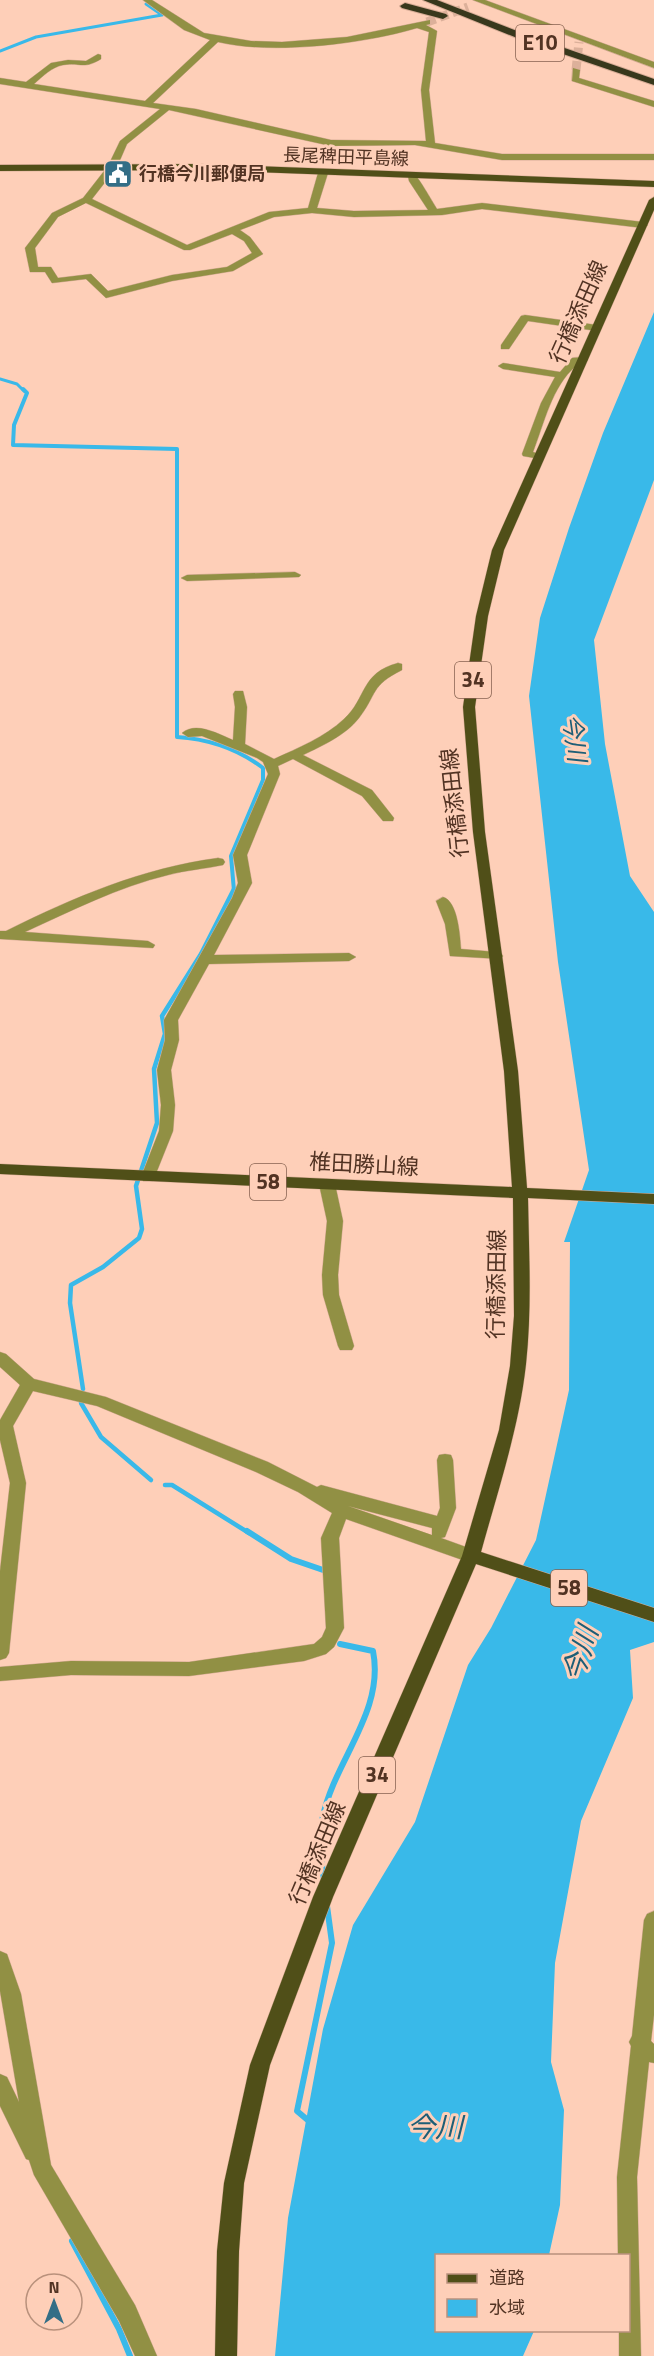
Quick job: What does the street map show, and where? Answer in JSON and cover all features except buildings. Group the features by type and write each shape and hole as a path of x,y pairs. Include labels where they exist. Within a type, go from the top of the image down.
{"highway":[{"name":"E10","path":"428,0 654,82"},
{"path":"446,0 611,68"},
{"path":"405,6 611,68"}],"main road":[{"name":"長尾稗田平島線","path":"0,168 204,167 654,184"},
{"name":"行橋添田線","path":"226,2356 228,2251 234,2183 260,2066 323,1898 478,1558 518,1366 528,1194 479,832 469,707 482,616 498,550 654,200"},
{"name":"椎田勝山線","path":"0,1169 654,1199"},
{"name":"58","path":"478,1558 654,1615"}],"street":[{"path":"147,0 189,28 216,39 274,45 368,35 423,23 433,31 425,90 431,144"},
{"path":"468,7 479,1 580,40 654,65"},
{"path":"147,104 216,39"},
{"path":"27,86 43,71 65,59 87,64 98,57"},
{"path":"576,70 576,79 654,104"},
{"path":"0,81 168,107 331,143 431,144 502,157 654,157"},
{"path":"168,107 123,143 112,167 86,200 55,215 30,248 33,270 48,269 55,281 88,276 106,295 172,278 230,269 258,254 247,239 233,230"},
{"path":"312,210 323,173"},
{"path":"413,176 414,183 425,195 434,212"},
{"path":"86,200 116,211 131,222 187,248 272,214 312,210 354,214 434,212 471,207 497,207 643,225"},
{"path":"505,347 525,318 597,328"},
{"path":"540,456 527,454 561,375 576,360 582,360"},
{"path":"503,366 561,375"},
{"path":"187,578 295,575"},
{"path":"272,764 296,756 307,746 340,729 354,717 375,678 398,667"},
{"path":"239,694 241,707 239,746"},
{"path":"148,1177 166,1131 168,1105 164,1070 172,1040 171,1020 207,960 207,954 228,922 245,883 240,855 274,774 272,764 261,754 203,732 189,733"},
{"path":"296,756 367,793 388,818"},
{"path":"6,935 151,874 190,864 218,862"},
{"path":"443,901 453,924 455,953 496,956"},
{"path":"6,935 148,945"},
{"path":"207,960 349,957"},
{"path":"327,1184 334,1221 330,1275 331,1295 346,1346"},
{"path":"0,1358 29,1384 100,1401 304,1487 443,1524"},
{"path":"0,1653 18,1483 4,1425 29,1384"},
{"path":"433,1542 443,1524 448,1508 445,1460"},
{"path":"304,1487 341,1510 478,1558"},
{"path":"0,1674 60,1669 189,1669 304,1654 320,1649 328,1642 335,1628 330,1538 341,1510"},
{"path":"628,2254 627,2177 647,2048 654,1920"},
{"path":"0,1960 11,1994 41,2168"},
{"path":"0,2084 41,2168 127,2313 146,2356"},
{"path":"630,2332 630,2356"}],"water":[{"name":"今川","path":"654,312 654,480 594,640 605,744 630,876 654,912 654,1642 630,1650 633,1698 581,1821 555,1963 551,2062 564,2110 560,2205 549,2254 435,2254 435,2332 534,2332 523,2356 275,2356 288,2218 323,2029 353,1925 415,1822 468,1665 491,1628 536,1540 569,1390 570,1242 564,1242 589,1170 558,962 529,696 540,618 603,433"}],"waterway":[{"path":"0,51 36,37 162,15 146,4"},
{"path":"0,379 17,384 24,391"},
{"path":"23,389 27,393 14,425 13,445 177,449 177,737 222,746 243,755 263,768 263,780 231,856 234,889"},
{"path":"83,1389 70,1303 71,1285 103,1267 139,1238 142,1229 136,1186 157,1123 154,1069 165,1034 162,1016 201,954 234,889"},
{"path":"81,1403 101,1437 151,1480"},
{"path":"165,1485 172,1485 249,1533"},
{"path":"247,1531 291,1559 326,1571"},
{"path":"324,1880 320,1840 321,1824 329,1795 366,1715 375,1673 373,1651 340,1644"},
{"path":"310,2122 297,2111 332,1943 327,1906"},
{"path":"72,2241 119,2329 130,2356"}],"tunnel":[{"path":"427,22 468,7"},
{"path":"576,70 579,42"}],"place":[{"name":"行橋今川郵便局","path":"118,174"}]}
